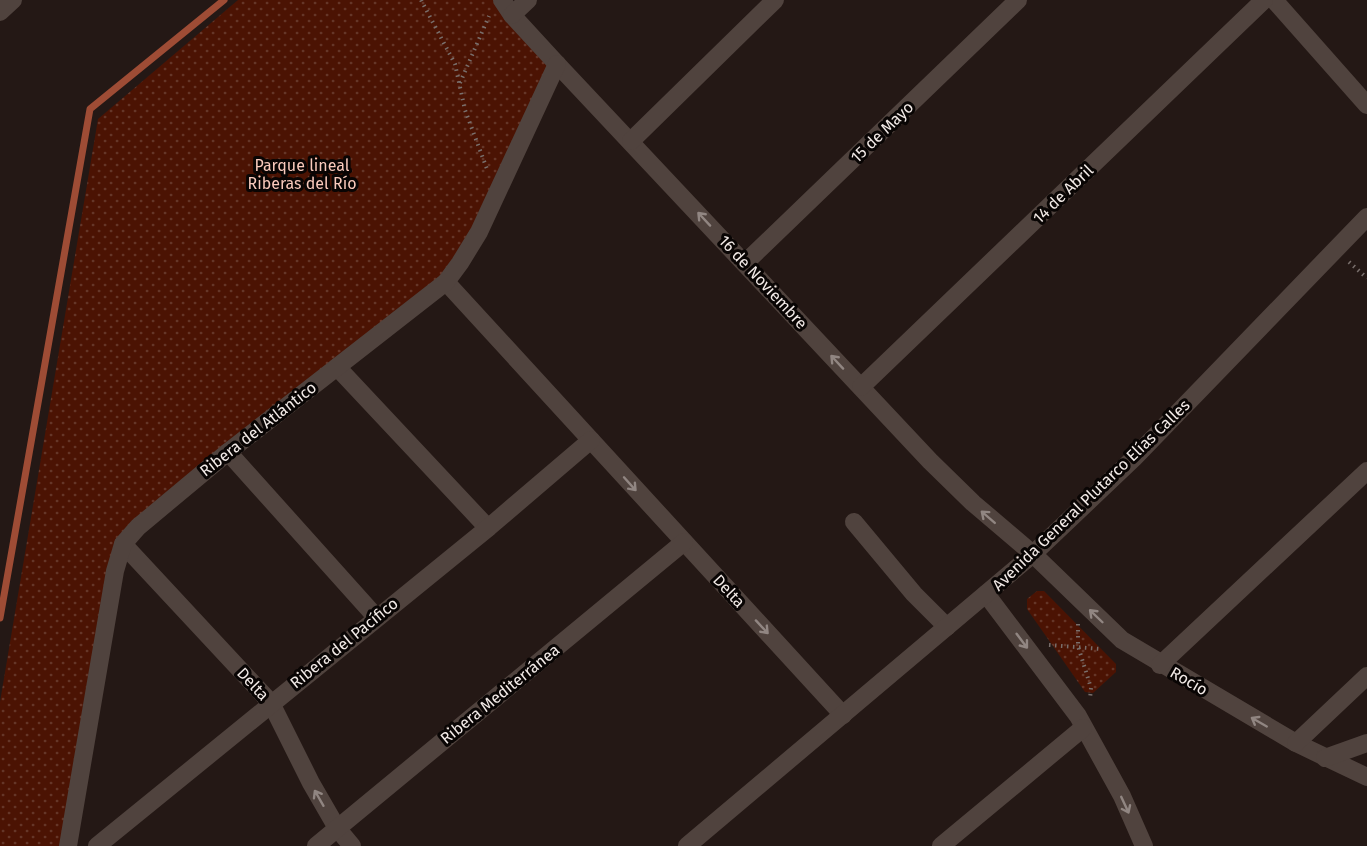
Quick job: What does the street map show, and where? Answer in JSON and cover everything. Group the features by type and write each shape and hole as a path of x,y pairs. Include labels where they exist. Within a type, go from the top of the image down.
{"street":[{"path":"0,12 13,0"},
{"path":"502,9 528,0"},
{"path":"631,141 775,0"},
{"name":"15 de Mayo","path":"746,263 1018,0"},
{"name":"14 de Abril","path":"861,387 1264,0"},
{"path":"1274,0 1367,105"},
{"name":"16 de Noviembre","path":"502,9 631,141 973,503 1034,554"},
{"name":"Ribera del Atlántico","path":"68,846 115,572 123,543 138,527 228,452 446,282 478,232 557,64"},
{"name":"Avenida General Plutarco Elías Calles","path":"687,846 1034,554 1134,458 1367,218"},
{"name":"Delta","path":"446,282 843,715"},
{"path":"337,367 488,528"},
{"name":"Ribera del Pacífico","path":"97,846 488,528 591,440"},
{"path":"228,452 376,617"},
{"path":"1160,664 1367,471"},
{"path":"854,522 914,594 947,627"},
{"name":"Ribera Mediterránea","path":"316,846 684,542"},
{"name":"Delta","path":"123,543 271,703 311,783 337,828 352,846"},
{"name":"Rocío","path":"1034,554 1122,640 1296,743 1367,777"},
{"path":"986,594 1081,722 1122,796 1144,846"},
{"path":"1296,743 1367,676"},
{"path":"941,846 1081,722"},
{"path":"1325,758 1367,743"}],"path":[{"path":"421,0 455,64 465,110 497,192"},
{"path":"459,84 502,9"},
{"path":"1079,599 1078,646 1091,688 1090,703 1081,722"},
{"path":"1024,644 1110,649"}],"green space":[{"name":"Parque lineal Riberas del Río","path":"238,0 495,0 557,64 460,263 124,543 68,846 0,846 0,702 98,119"},
{"path":"1037,591 1044,591 1116,664 1116,672 1093,693 1085,692 1027,609 1027,599"}],"waterway":[{"path":"0,618 90,109 224,0"}]}
